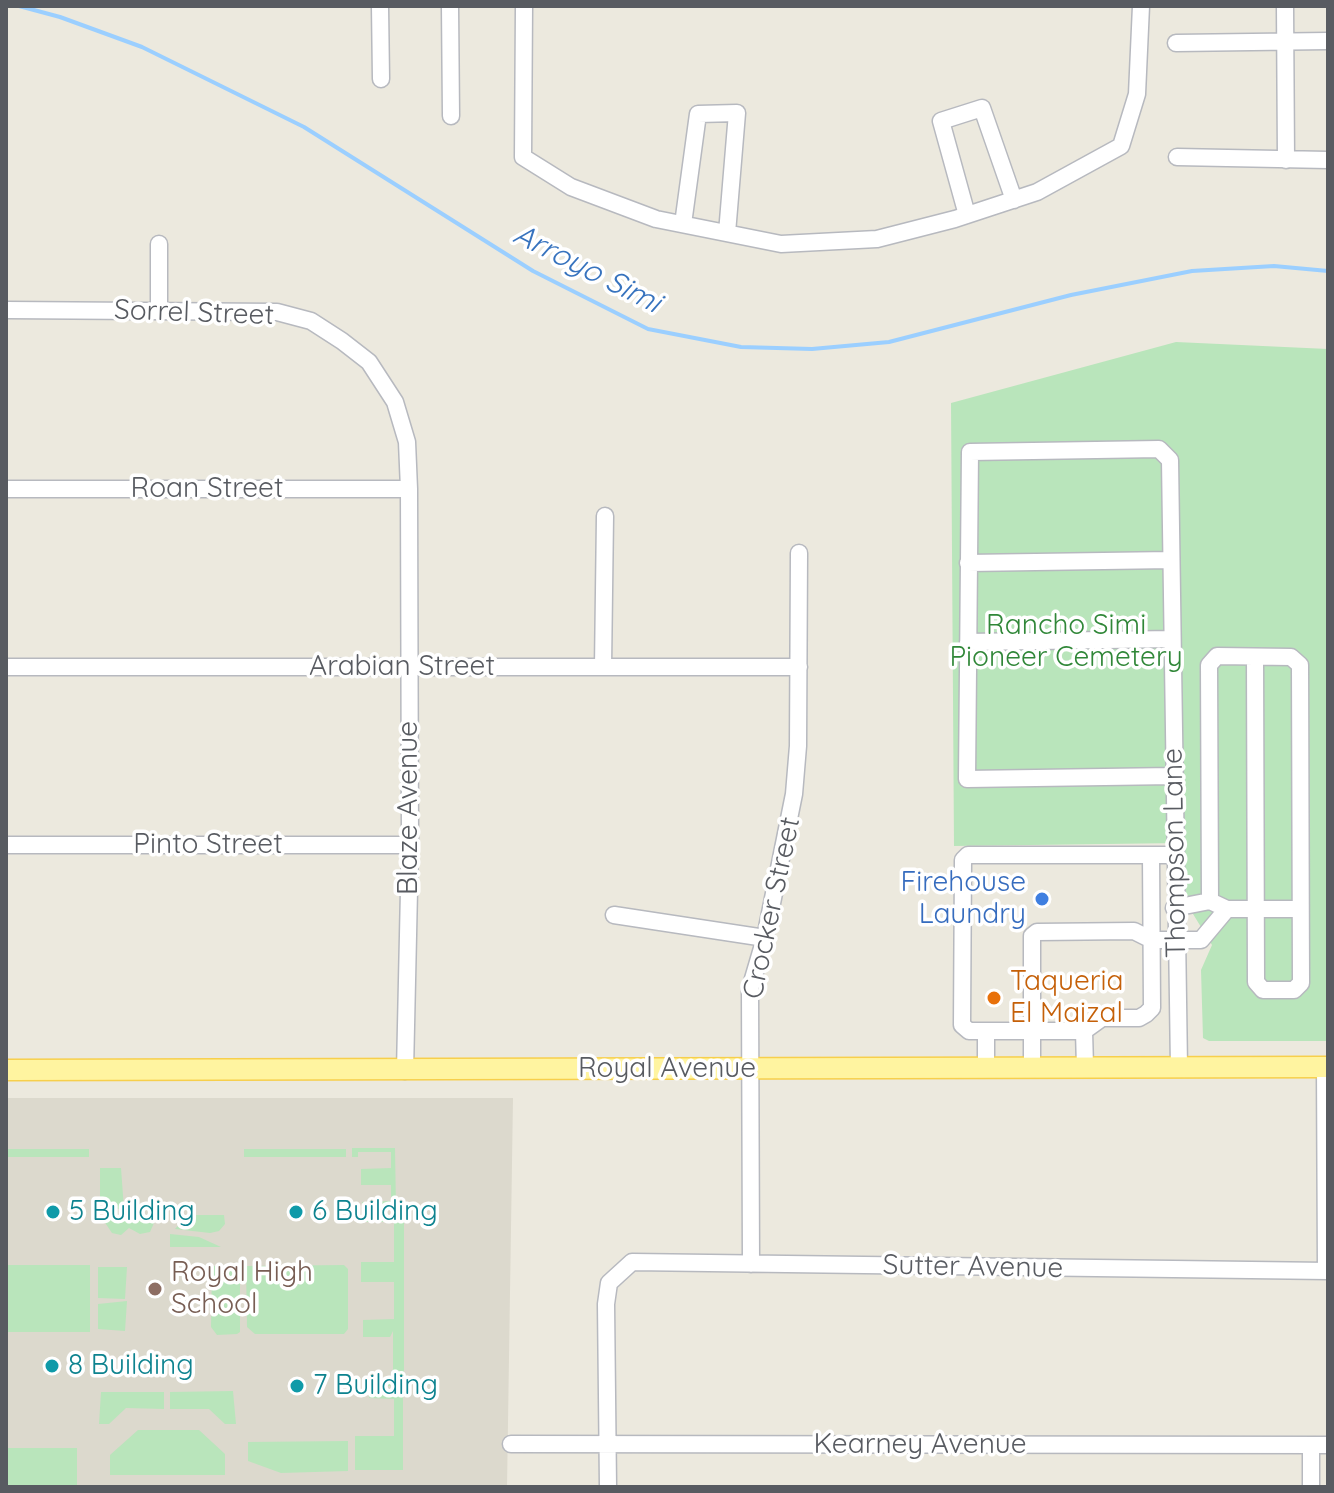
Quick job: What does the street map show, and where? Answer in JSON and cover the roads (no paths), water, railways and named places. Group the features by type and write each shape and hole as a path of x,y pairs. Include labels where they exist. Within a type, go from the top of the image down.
{"main road":[{"name":"Royal Avenue","path":"6,1070 1326,1067"}],"street":[{"path":"380,6 381,79"},
{"path":"450,6 451,116"},
{"path":"524,6 523,157 571,187 656,219 781,244 877,239 967,215 1037,192 1121,146 1137,94 1141,6"},
{"path":"1285,6 1286,160"},
{"path":"1176,43 1328,41"},
{"path":"967,215 941,121 982,108 1014,200"},
{"path":"683,224 698,114 737,113 727,233"},
{"path":"1177,157 1328,160"},
{"path":"159,244 159,310"},
{"name":"Sorrel Street","path":"6,310 277,312 311,321 369,362"},
{"name":"Blaze Avenue","path":"369,362 384,381 402,420 409,489 410,845 405,1071"},
{"name":"Thompson Lane","path":"968,563 970,452 1159,449 1170,460 1173,855 1178,940 1179,1067"},
{"name":"Roan Street","path":"6,489 409,489"},
{"path":"603,667 605,516"},
{"name":"Crocker Street","path":"751,1264 750,989 765,938 794,794 799,553"},
{"path":"1171,560 968,563 967,779 1173,776"},
{"path":"968,642 1172,639"},
{"path":"1210,901 1209,665 1217,656 1291,657 1300,665 1301,983 1294,990 1263,990 1256,982 1255,657"},
{"name":"Arabian Street","path":"6,667 799,667"},
{"name":"Pinto Street","path":"6,845 410,845"},
{"path":"1151,855 1152,1008 1139,1018 1102,1018 1084,1031 969,1031 962,1025 963,860 968,855 1151,855 1173,855"},
{"path":"1174,908 1210,901 1227,909 1300,909"},
{"path":"1032,1067 1032,936 1037,932 1134,931 1152,940 1201,940 1227,909"},
{"path":"614,915 765,938"},
{"path":"986,1031 986,1068"},
{"path":"1084,1031 1085,1067"},
{"path":"1326,1067 1327,1271"},
{"name":"Sutter Avenue","path":"607,1444 606,1304 609,1283 632,1262 1327,1271"},
{"name":"Kearney Avenue","path":"511,1444 1328,1445"},
{"path":"607,1444 608,1487"},
{"path":"1311,1445 1311,1487"}],"waterway":[{"name":"Arroyo Simi","path":"19,6 60,17 142,47 304,127 533,271 648,329 741,347 812,349 889,342 1071,295 1192,271 1274,266 1328,271"}],"place":[{"name":"Firehouse Laundry","path":"1042,899"},
{"name":"Taqueria El Maizal","path":"994,998"},
{"name":"5 Building","path":"53,1212"},
{"name":"6 Building","path":"296,1212"},
{"name":"Royal High School","path":"155,1289"},
{"name":"8 Building","path":"52,1366"},
{"name":"7 Building","path":"297,1386"}],"park label":[{"name":"Rancho Simi Pioneer Cemetery","path":"1066,642"}]}
